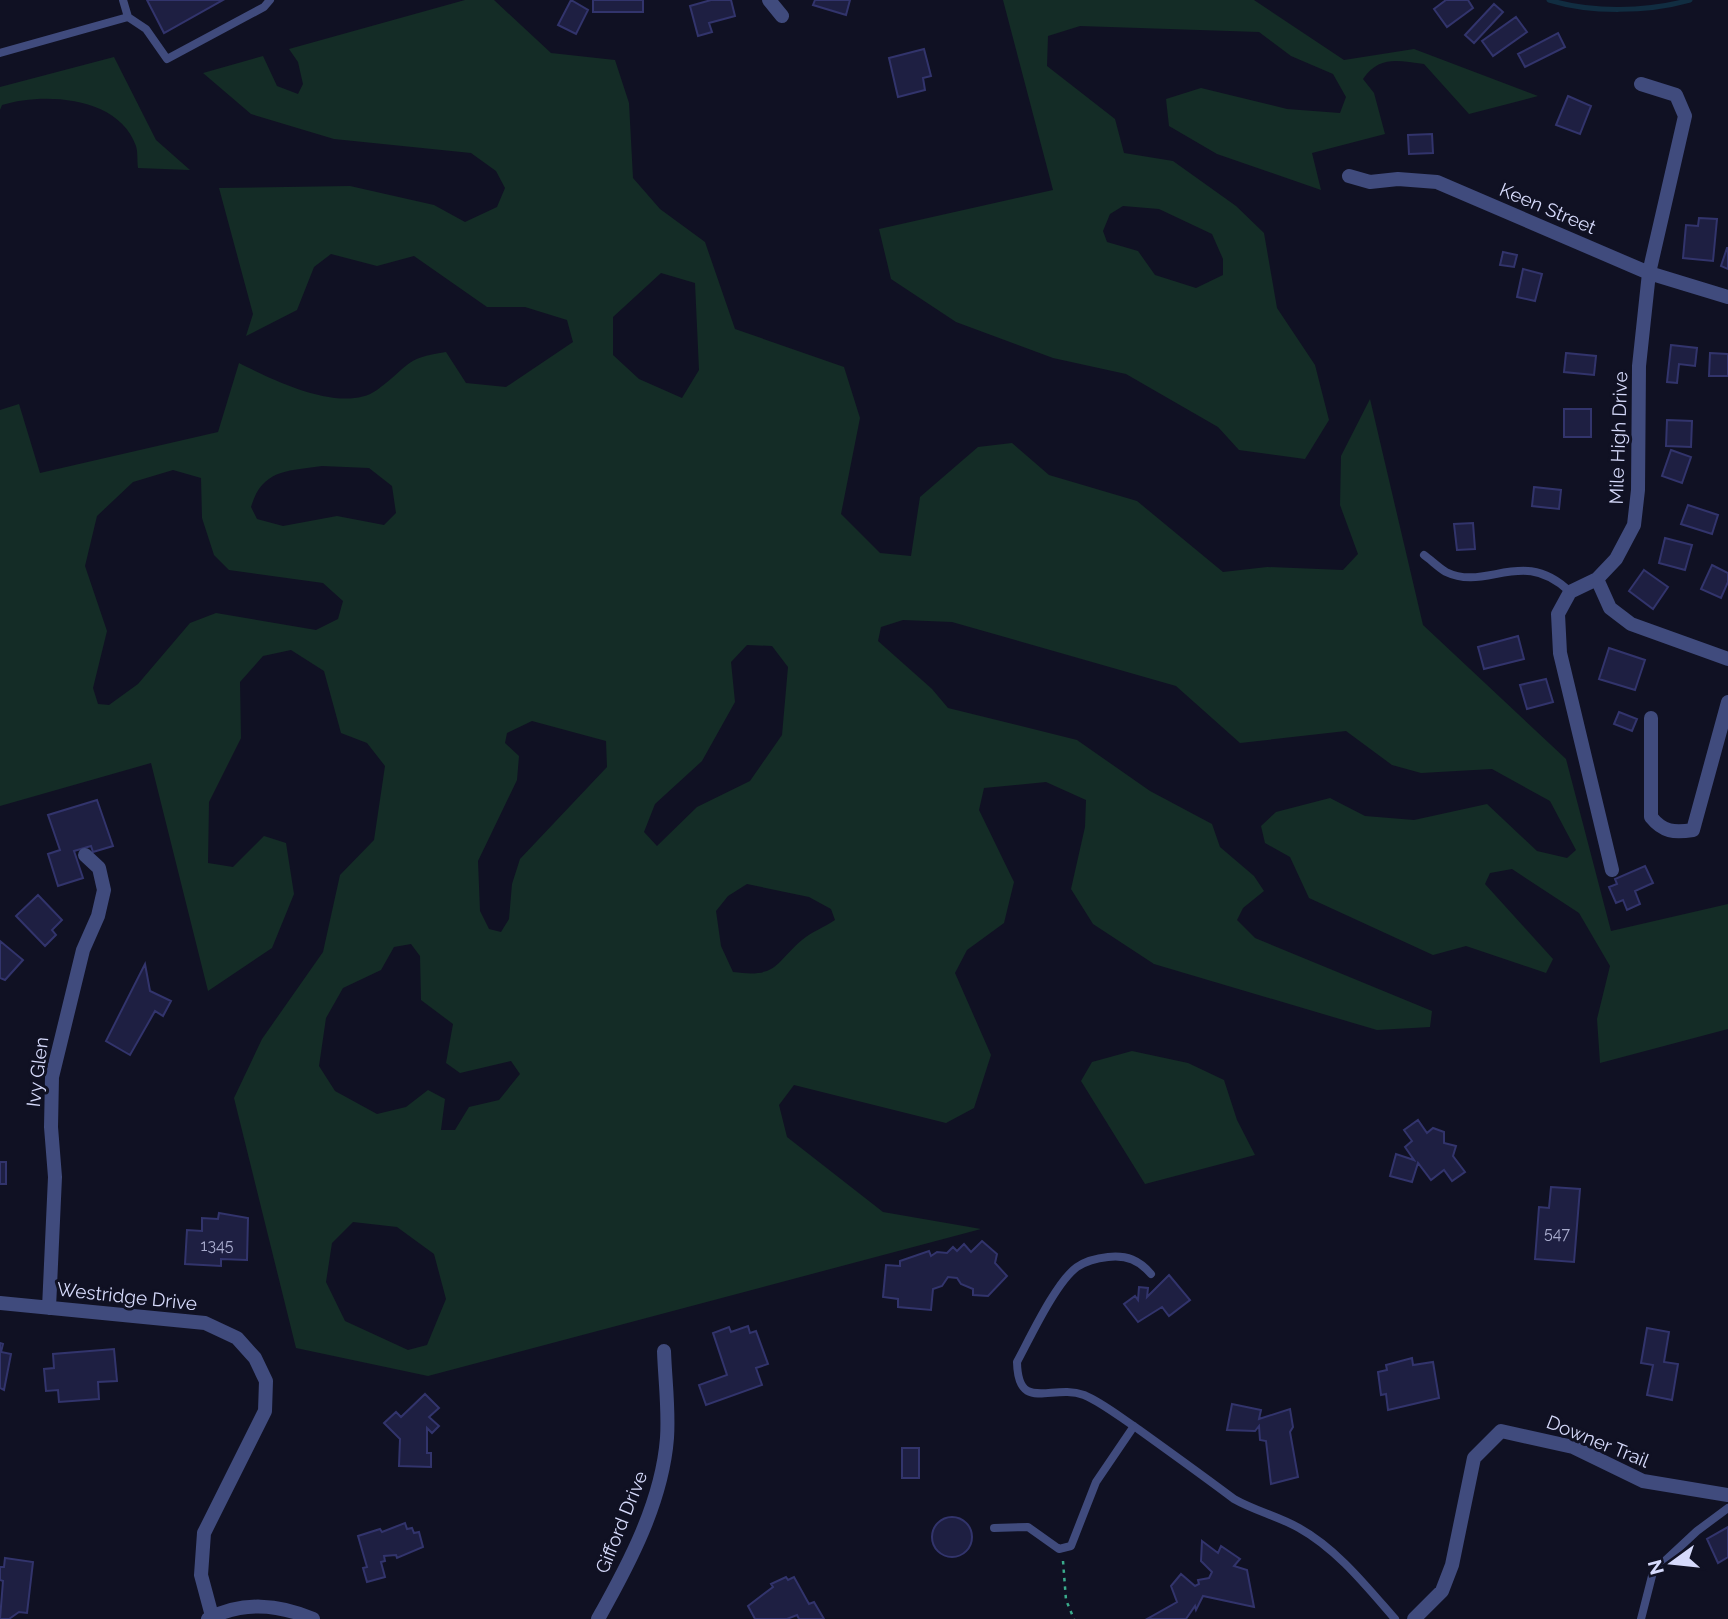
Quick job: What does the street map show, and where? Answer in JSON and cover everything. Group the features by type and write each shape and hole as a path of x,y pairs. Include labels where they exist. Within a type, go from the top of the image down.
{"street":[{"path":"769,0 782,16"},
{"name":"Mile High Drive","path":"1570,592 1597,579 1616,559 1634,525 1638,490 1639,366 1649,273 1685,116 1675,95 1641,84"},
{"name":"Keen Street","path":"1349,176 1370,182 1398,178 1437,182 1649,273 1728,297"},
{"path":"1597,579 1609,608 1631,624 1728,659"},
{"path":"1570,592 1558,614 1560,653 1612,870"},
{"path":"1651,718 1651,817 1660,828 1675,833 1693,830 1728,702"},
{"name":"Ivy Glen","path":"49,1307 55,1178 51,1127 52,1077 83,950 98,916 104,890 99,868 85,855"},
{"name":"Westridge Drive","path":"0,1303 205,1323 237,1338 255,1357 265,1381 265,1411 204,1533 201,1575 210,1618"},
{"name":"Gifford Drive","path":"598,1619 638,1539 659,1484 667,1440 664,1351"},
{"name":"Downer Trail","path":"1415,1619 1442,1591 1452,1565 1474,1458 1501,1431 1530,1435 1573,1447 1643,1481 1728,1495"},
{"path":"210,1618 258,1605 288,1608 313,1619"}],"lane":[{"path":"123,0 128,17 146,29 167,59 264,7 270,0"},
{"path":"0,53 128,17"},
{"path":"1424,555 1448,572 1479,577 1511,569 1534,572 1557,579 1570,592"},
{"path":"1151,1274 1141,1263 1126,1256 1104,1258 1079,1265 1062,1284 1017,1362 1017,1377 1022,1389 1031,1394 1065,1391 1082,1394 1134,1426 1243,1504 1310,1535 1366,1585 1395,1619"},
{"path":"994,1528 1028,1527 1063,1548 1071,1546 1096,1482 1134,1426"},
{"path":"1642,1619 1653,1572 1728,1508"}],"path":[{"path":"1063,1548 1066,1600 1074,1619"}],"green space":[{"path":"465,0 494,0 551,53 615,60 629,103 633,178 660,209 705,242 735,329 844,367 860,418 841,514 880,553 911,556 920,497 978,447 1012,443 1049,475 1137,501 1223,572 1267,567 1343,570 1358,554 1340,505 1341,456 1370,399 1423,625 1566,759 1611,931 1728,904 1728,1029 1600,1063 1597,1019 1610,966 1579,913 1512,869 1490,873 1485,884 1553,959 1546,973 1466,946 1433,955 1309,898 1290,857 1265,843 1261,826 1276,812 1330,798 1365,816 1414,820 1487,804 1537,851 1567,858 1576,850 1550,801 1492,769 1421,773 1392,765 1346,731 1240,743 1176,686 952,622 903,620 881,627 878,641 932,689 948,708 1077,740 1150,791 1212,824 1220,847 1254,876 1264,891 1243,908 1237,920 1255,938 1432,1011 1430,1027 1377,1030 1154,964 1093,924 1071,889 1085,827 1086,800 1046,782 984,788 979,810 1014,882 1004,923 967,950 955,973 991,1055 974,1108 946,1123 794,1085 779,1105 787,1137 883,1212 981,1229 428,1376 296,1348 234,1098 262,1039 323,952 340,875 374,840 385,766 367,743 341,733 324,671 291,650 263,656 240,682 241,738 209,802 208,863 233,867 264,836 286,843 294,894 272,948 208,991 151,763 0,806 0,410 19,404 40,473 218,432 239,363 307,392 345,399 362,397 377,390 407,365 422,357 446,352 466,383 506,387 573,342 567,320 525,307 487,307 414,256 377,266 331,254 314,267 297,310 246,336 253,314 219,188 350,186 434,205 465,222 497,207 505,188 496,171 471,153 334,139 251,114 203,73 263,56 277,86 298,94 303,84 298,62 289,49","holes":["661,273 695,283 699,370 682,398 639,379 613,355 613,317","322,466 369,468 392,486 396,513 384,525 337,516 283,526 257,519 251,507 262,485 287,471","173,470 201,478 202,518 214,555 229,570 323,583 343,601 338,619 316,630 216,613 190,623 138,684 109,705 98,704 93,688 107,631 85,566 97,516 133,482","747,645 772,646 788,667 782,735 750,781 697,807 657,846 644,832 655,804 702,761 735,702 731,662","532,721 606,741 607,767 520,859 512,884 509,919 501,932 489,929 480,911 478,861 517,780 519,756 505,743 507,733","747,884 809,897 831,909 835,920 806,937 767,971 733,972 721,946 716,911 728,896","411,944 420,956 421,1000 453,1024 446,1063 460,1073 511,1061 520,1074 499,1100 469,1107 455,1130 441,1130 445,1099 428,1090 406,1107 377,1114 335,1091 319,1066 326,1018 343,988 381,970 394,947","353,1222 397,1227 434,1254 446,1299 427,1345 408,1350 345,1321 326,1282 332,1243"]},
{"path":"1003,0 1254,0 1344,60 1414,49 1538,96 1469,114 1424,64 1390,61 1376,66 1363,79 1374,93 1385,134 1312,153 1321,190 1217,154 1169,126 1166,99 1201,88 1287,109 1340,113 1346,97 1333,74 1291,56 1259,32 1080,26 1048,36 1047,66 1115,119 1124,153 1173,161 1236,206 1264,233 1277,308 1315,365 1329,420 1305,459 1239,450 1218,427 1126,374 1053,358 956,322 891,279 879,229 1053,190","holes":["1123,206 1159,209 1212,234 1223,259 1223,275 1196,288 1155,275 1138,251 1107,242 1103,231 1110,214"]},
{"path":"114,57 156,140 190,170 138,168 136,146 127,129 114,117 78,102 38,99 2,105 0,110 0,87"},
{"path":"1132,1051 1188,1063 1224,1080 1237,1120 1255,1155 1145,1184 1081,1081 1092,1062"}],"building":[{"path":"147,0 223,0 164,33"},
{"path":"571,0 588,10 576,34 558,25"},
{"path":"593,0 643,0 643,12 593,12"},
{"path":"711,0 731,0 735,16 709,23 712,32 698,36 690,6"},
{"path":"815,0 850,0 846,15 813,5"},
{"path":"1446,0 1468,0 1473,8 1447,27 1434,9"},
{"path":"1494,4 1503,12 1474,43 1465,35"},
{"path":"1516,17 1527,32 1493,56 1482,41"},
{"path":"1558,33 1565,47 1525,67 1518,54"},
{"path":"924,49 931,76 923,78 925,90 898,97 889,58"},
{"path":"1568,96 1591,106 1580,134 1556,125"},
{"path":"1432,134 1433,153 1409,154 1408,135"},
{"path":"1699,218 1717,219 1713,261 1683,258 1686,225 1698,226"},
{"path":"1728,248 1728,269 1721,266"},
{"path":"1503,252 1517,255 1514,267 1500,265"},
{"path":"1523,269 1542,274 1535,301 1517,297"},
{"path":"1671,345 1697,348 1695,366 1679,364 1677,383 1667,382"},
{"path":"1566,353 1596,356 1594,375 1564,372"},
{"path":"1710,353 1728,354 1728,376 1709,376"},
{"path":"1564,409 1591,409 1591,437 1564,437"},
{"path":"1667,420 1692,421 1691,447 1666,446"},
{"path":"1671,450 1691,457 1682,483 1662,476"},
{"path":"1534,487 1561,490 1559,509 1532,506"},
{"path":"1688,505 1718,515 1712,534 1681,524"},
{"path":"1473,523 1475,549 1457,550 1454,524"},
{"path":"1665,538 1692,545 1685,570 1659,563"},
{"path":"1712,565 1728,573 1728,582 1721,598 1701,589"},
{"path":"1644,570 1668,587 1653,609 1629,591"},
{"path":"1518,636 1524,659 1484,669 1478,647"},
{"path":"1609,648 1645,660 1635,690 1599,679"},
{"path":"1546,679 1553,702 1527,709 1520,685"},
{"path":"1619,712 1637,719 1632,731 1614,724"},
{"path":"97,800 113,846 93,852 91,846 74,851 83,878 58,886 48,854 60,850 48,815"},
{"path":"1645,866 1653,883 1635,891 1640,904 1627,910 1623,900 1616,903 1609,887 1617,884 1615,879"},
{"path":"38,895 62,920 52,930 56,935 45,946 16,916"},
{"path":"0,941 23,960 5,980 0,978"},
{"path":"145,964 150,991 171,1001 163,1016 155,1011 130,1055 106,1041"},
{"path":"1418,1120 1427,1133 1433,1128 1444,1132 1444,1143 1456,1146 1453,1156 1465,1172 1452,1181 1444,1170 1431,1180 1418,1163 1412,1182 1390,1176 1396,1154 1414,1160 1405,1147 1412,1141 1404,1130"},
{"path":"0,1162 6,1162 6,1184 0,1184"},
{"path":"1551,1187 1580,1189 1574,1262 1535,1259 1539,1207 1549,1208"},
{"path":"219,1213 248,1218 247,1260 221,1259 221,1266 185,1264 187,1230 202,1231 202,1218 218,1219"},
{"path":"982,1241 997,1254 995,1263 1007,1276 988,1296 973,1295 973,1289 961,1284 957,1278 948,1277 942,1286 933,1289 931,1310 898,1307 898,1299 883,1297 886,1265 900,1266 900,1261 929,1251 931,1256 937,1252 947,1253 953,1247 957,1251 964,1244 971,1252"},
{"path":"1169,1275 1190,1300 1169,1316 1162,1307 1138,1322 1124,1304 1135,1296 1138,1300 1139,1287 1148,1288 1147,1297"},
{"path":"748,1326 750,1333 756,1331 768,1364 756,1368 762,1385 706,1405 699,1385 727,1375 713,1333 729,1327 731,1332"},
{"path":"1647,1328 1669,1332 1664,1362 1678,1364 1672,1400 1647,1395 1653,1365 1641,1363"},
{"path":"0,1343 3,1344 1,1352 11,1354 4,1390 0,1388"},
{"path":"114,1349 117,1381 98,1382 99,1399 59,1402 58,1390 46,1391 44,1369 54,1368 53,1354"},
{"path":"1412,1358 1413,1365 1433,1362 1439,1398 1388,1410 1386,1394 1381,1395 1378,1372 1387,1370 1386,1365"},
{"path":"425,1394 439,1408 429,1417 439,1426 432,1433 427,1428 427,1453 431,1453 431,1467 399,1466 400,1439 384,1423 396,1412 401,1417"},
{"path":"1232,1404 1261,1410 1259,1419 1290,1409 1293,1427 1290,1432 1298,1477 1271,1484 1266,1441 1260,1440 1259,1426 1255,1431 1227,1430"},
{"path":"902,1448 919,1448 919,1478 902,1478"},
{"path":"952,1517 966,1523 972,1537 966,1551 952,1557 938,1551 932,1537 938,1523"},
{"path":"405,1523 407,1529 412,1528 414,1533 419,1532 423,1547 397,1558 396,1555 384,1556 385,1561 381,1562 385,1577 367,1582 363,1568 367,1567 358,1536 380,1529 382,1532"},
{"path":"1728,1527 1728,1557 1718,1563 1707,1539"},
{"path":"1202,1541 1218,1553 1221,1546 1240,1559 1234,1566 1247,1570 1254,1607 1203,1596 1196,1610 1195,1606 1186,1619 1147,1619 1177,1602 1171,1586 1181,1574 1195,1586 1199,1584 1198,1580 1209,1578 1212,1572 1201,1561"},
{"path":"5,1558 33,1562 27,1613 19,1612 9,1619 0,1619 3,1581 0,1580 0,1567 4,1567"},
{"path":"786,1577 788,1580 794,1577 809,1604 814,1602 824,1619 799,1619 797,1615 787,1619 755,1619 748,1606 773,1587 771,1584"}],"waterway":[{"path":"1549,0 1601,9 1638,9 1690,0"}]}
